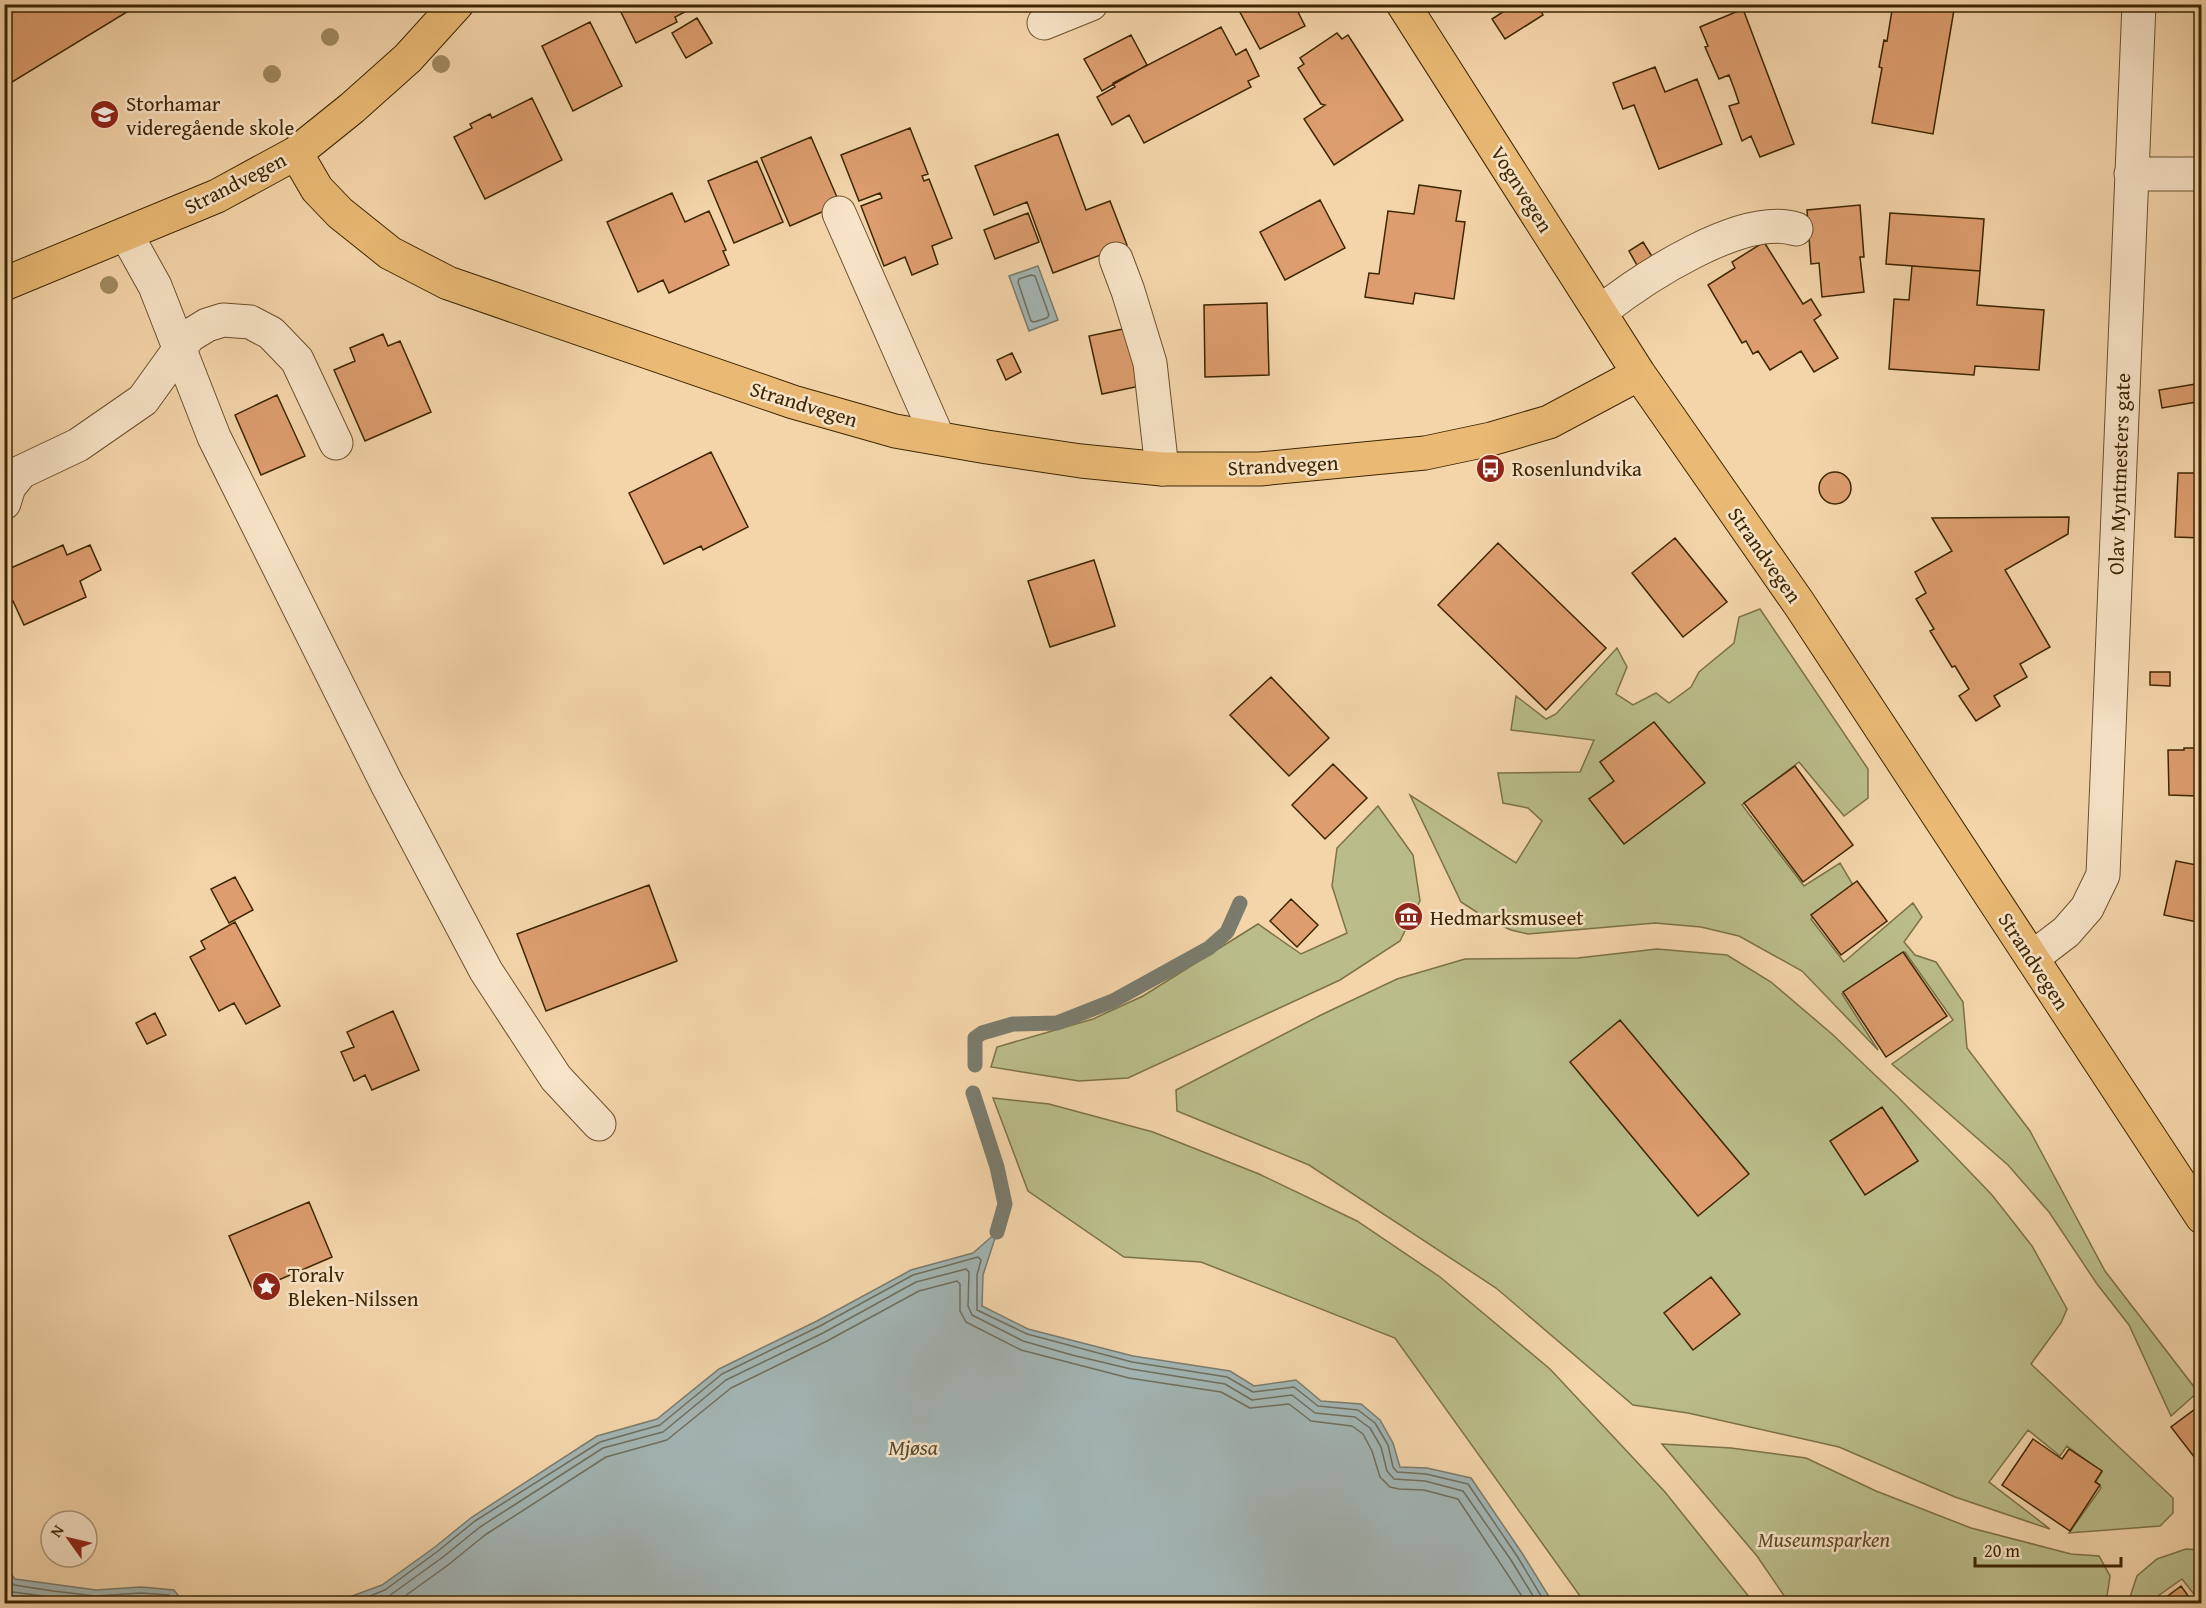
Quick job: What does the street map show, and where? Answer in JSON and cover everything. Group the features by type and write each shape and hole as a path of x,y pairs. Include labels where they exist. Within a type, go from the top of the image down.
{"main road":[{"path":"296,153 352,108 408,58 457,4"},
{"name":"Vognvegen","path":"1403,4 1639,374"},
{"name":"Strandvegen","path":"4,284 217,196 296,153 317,189 340,213 390,253 448,283 793,402 895,431 1081,461 1162,469 1260,469 1425,453 1483,441 1549,422 1639,374 1800,605 2202,1217"}],"street":[{"path":"1044,23 1091,4"},
{"name":"Olav Myntmesters gate","path":"2032,958 2066,932 2087,908 2103,875 2139,4"},
{"path":"2131,174 2202,174"},
{"path":"838,213 938,438"},
{"path":"1600,312 1633,286 1709,244 1762,226 1787,226 1796,229"},
{"path":"126,234 155,286 214,437 387,784 486,971 556,1078 599,1124"},
{"path":"1116,258 1150,363 1162,469"},
{"path":"4,503 9,487 21,472 78,445 143,400 189,336 207,325 224,320 250,321 271,333 297,360 336,443"}],"green space":[{"path":"1760,609 1868,769 1868,798 1844,816 1799,762 1742,805 1804,886 1840,863 1853,885 1811,919 1844,962 1913,903 1922,917 1904,942 1915,955 1936,962 1963,1002 1967,1048 2030,1131 2105,1271 2198,1392 2171,1416 2129,1325 2097,1284 2049,1212 2008,1165 1892,1064 1953,1020 1905,952 1842,994 1878,1050 1802,971 1739,936 1701,927 1655,923 1528,934 1511,930 1489,920 1461,902 1410,795 1516,863 1542,821 1528,808 1503,803 1498,773 1580,772 1594,740 1511,730 1516,696 1546,719 1556,714 1617,648 1627,667 1616,694 1633,705 1656,693 1669,703 1691,687 1699,672 1734,643 1739,617"},
{"path":"1378,806 1413,855 1420,901 1400,941 1340,980 1128,1078 1079,1081 991,1067 997,1047 1093,1019 1143,996 1258,924 1301,954 1347,933 1332,886 1337,848"},
{"path":"1657,949 1727,955 1771,982 1832,1034 1897,1096 1992,1195 2032,1246 2067,1309 2061,1323 2031,1364 2173,1498 2173,1513 2160,1526 2069,1533 2101,1488 2096,1481 2102,1472 2067,1446 2060,1456 2028,1430 1989,1482 2050,1529 1955,1497 1839,1447 1688,1413 1633,1405 1496,1288 1309,1165 1177,1111 1176,1090 1321,1015 1397,979 1465,959 1578,958"},
{"path":"993,1098 1049,1104 1153,1132 1259,1174 1357,1221 1440,1277 1550,1369 1665,1492 1754,1603 1585,1603 1395,1338 1201,1262 1124,1257 1028,1191"},
{"name":"Museumsparken","path":"1662,1444 1731,1448 1806,1458 1876,1491 1971,1528 2071,1554 2099,1556 2110,1576 2106,1603 1789,1603 1757,1556"},
{"path":"2186,1549 2201,1550 2201,1603 2182,1579 2148,1603 2128,1603 2137,1576 2157,1559"}],"water":[{"path":"1038,266 1058,320 1029,331 1009,276"},
{"name":"Mjøsa","path":"997,1232 983,1275 982,1306 1028,1329 1133,1356 1230,1371 1254,1386 1296,1380 1321,1401 1361,1404 1380,1420 1393,1443 1400,1467 1427,1468 1471,1478 1553,1603 333,1603 382,1585 472,1517 597,1436 657,1419 719,1369 817,1321 911,1270 973,1253"},
{"path":"4,1565 15,1579 96,1590 141,1587 174,1590 184,1603 5,1603"}],"building":[{"path":"4,4 140,4 4,87"},
{"path":"617,4 700,4 675,17 677,22 636,43"},
{"path":"1294,4 1305,26 1260,49 1236,5"},
{"path":"1515,4 1537,4 1543,15 1505,39 1492,19"},
{"path":"1893,4 1955,4 1933,134 1872,123 1882,68 1879,67 1884,40 1887,41"},
{"path":"1743,9 1794,144 1760,157 1751,136 1742,141 1729,106 1739,103 1735,91 1729,75 1719,79 1705,47 1708,46 1700,27"},
{"path":"697,18 712,43 686,58 672,33"},
{"path":"590,22 622,86 573,111 542,46"},
{"path":"1221,27 1236,55 1246,49 1259,76 1248,81 1251,87 1144,143 1129,115 1112,125 1097,97 1115,87 1113,83"},
{"path":"1337,33 1342,39 1348,35 1403,120 1334,165 1304,119 1325,105 1321,104 1298,68 1304,64 1300,58"},
{"path":"1131,35 1147,65 1102,91 1084,59"},
{"path":"1655,67 1665,92 1697,79 1722,144 1659,169 1634,105 1623,109 1613,83"},
{"path":"532,98 562,160 485,199 454,137 472,128 470,124 490,114 492,118"},
{"path":"910,128 928,174 922,176 924,181 929,179 952,238 932,246 938,264 912,275 905,257 884,266 861,206 882,198 880,193 859,201 841,155"},
{"path":"1058,134 1086,210 1110,201 1127,245 1053,273 1027,202 994,215 975,166"},
{"path":"811,137 840,204 790,226 761,158"},
{"path":"757,161 783,222 734,243 708,181"},
{"path":"1419,185 1461,191 1456,221 1465,222 1454,299 1415,293 1413,304 1365,297 1369,273 1379,274 1388,211 1414,214"},
{"path":"672,193 685,222 709,211 726,250 723,251 729,265 669,293 663,280 638,292 607,222"},
{"path":"1320,200 1345,248 1285,280 1260,232"},
{"path":"1860,205 1864,257 1860,257 1864,292 1822,297 1819,263 1811,264 1807,210"},
{"path":"1028,213 1039,242 995,259 984,230"},
{"path":"1890,213 1984,219 1980,271 1886,264"},
{"path":"2198,234 2202,234 2202,264 2197,263"},
{"path":"1643,242 1653,258 1638,267 1629,251"},
{"path":"1764,242 1803,304 1811,299 1821,315 1814,320 1838,358 1814,372 1801,351 1770,370 1758,351 1753,354 1746,341 1742,343 1708,285 1735,268 1732,262"},
{"path":"1912,266 1980,271 1977,305 2044,310 2039,370 1975,366 1974,375 1889,369 1894,299 1909,300"},
{"path":"1267,303 1269,375 1205,377 1204,305"},
{"path":"1128,328 1140,386 1102,394 1089,336"},
{"path":"383,334 388,346 400,341 431,412 365,441 334,370 355,361 350,348"},
{"path":"1012,353 1021,372 1006,380 997,360"},
{"path":"2202,383 2202,401 2162,408 2159,390"},
{"path":"277,395 305,456 261,475 235,415"},
{"path":"711,452 748,527 703,550 701,546 664,564 629,493"},
{"path":"1835,472 1846,477 1851,488 1846,499 1835,504 1824,499 1819,488 1824,477"},
{"path":"2178,473 2202,473 2202,538 2175,537"},
{"path":"2069,517 2068,534 2005,570 2050,647 2020,664 2027,677 1994,696 2000,706 1976,721 1959,696 1969,689 1955,666 1952,667 1930,631 1934,629 1916,599 1926,593 1915,572 1952,551 1932,518"},
{"path":"1675,538 1727,602 1683,637 1632,573"},
{"path":"1498,543 1606,648 1546,710 1438,605"},
{"path":"63,545 67,555 90,545 101,570 80,581 86,597 24,625 13,601 4,603 4,571"},
{"path":"1094,560 1115,626 1050,647 1028,581"},
{"path":"2150,672 2170,672 2170,686 2150,685"},
{"path":"1271,677 1329,738 1289,776 1230,715"},
{"path":"1654,722 1705,783 1624,844 1589,799 1614,781 1600,762"},
{"path":"2184,748 2202,748 2202,800 2196,800 2197,796 2169,795 2168,750 2184,750"},
{"path":"1333,764 1367,798 1325,839 1292,805"},
{"path":"1795,766 1853,845 1803,882 1744,803"},
{"path":"2176,861 2202,866 2202,923 2164,915"},
{"path":"235,877 253,910 229,923 211,889"},
{"path":"1857,881 1887,921 1841,955 1811,915"},
{"path":"649,885 677,961 546,1011 517,934"},
{"path":"1291,899 1318,925 1297,947 1270,921"},
{"path":"235,922 280,1006 246,1024 234,1003 219,1011 190,957 205,949 201,941"},
{"path":"1903,952 1947,1016 1886,1057 1843,992"},
{"path":"393,1011 419,1070 372,1090 365,1075 354,1081 341,1052 354,1047 347,1032"},
{"path":"155,1013 166,1035 147,1044 136,1023"},
{"path":"1620,1020 1749,1174 1698,1216 1570,1062"},
{"path":"1882,1107 1918,1161 1865,1195 1830,1141"},
{"path":"309,1202 332,1257 253,1291 229,1236"},
{"path":"1711,1277 1740,1314 1693,1350 1664,1313"},
{"path":"2202,1404 2202,1467 2171,1427"},
{"path":"2033,1439 2062,1459 2069,1449 2102,1471 2095,1482 2100,1485 2070,1531 2002,1485"},
{"path":"2181,1586 2194,1604 2157,1604"}],"waterway":[{"path":"975,1065 975,1038 982,1033 1013,1024 1057,1023 1113,1001 1209,948 1227,932 1240,903"},
{"path":"973,1093 997,1167 1005,1204 997,1232"}],"place":[{"name":"Storhamar videregående skole","path":"105,115"},
{"name":"Rosenlundvika","path":"1491,468"},
{"name":"Hedmarksmuseet","path":"1409,917"},
{"name":"Toralv Bleken-Nilssen","path":"267,1286"}]}
